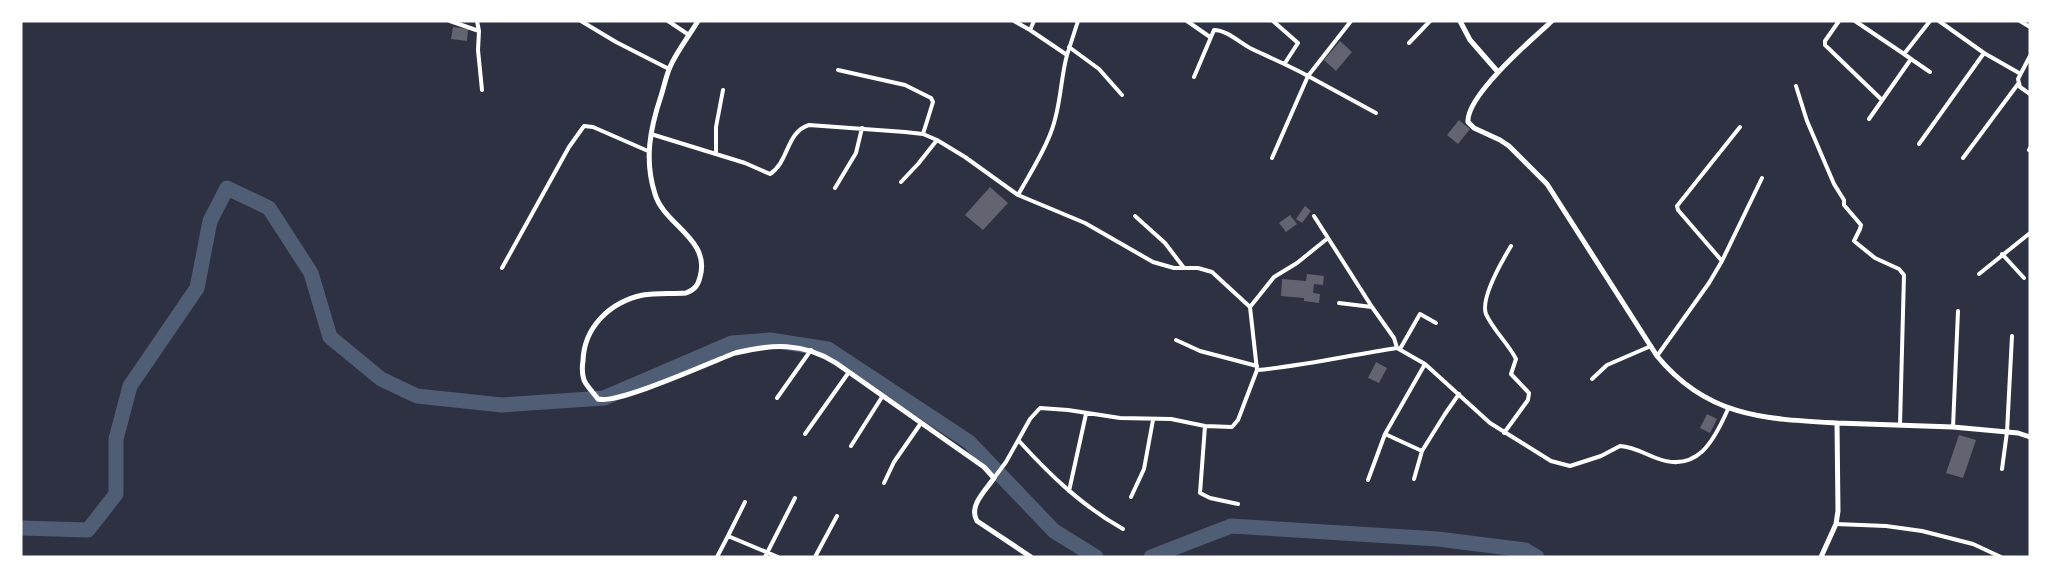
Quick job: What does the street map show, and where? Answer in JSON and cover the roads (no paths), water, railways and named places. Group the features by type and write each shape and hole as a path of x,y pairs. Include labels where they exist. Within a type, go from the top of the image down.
{"street":[{"path":"450,21 479,31"},
{"path":"477,21 482,90"},
{"path":"581,21 616,42 669,69"},
{"path":"668,21 690,35"},
{"path":"698,21 669,69 653,122 648,151 650,179 656,197 698,250 703,261 701,276 697,286 686,293 643,295 610,310 600,318 590,330 585,344 582,369 584,380 598,399 603,400 630,394 743,351 766,347 810,350 823,355 848,372 995,476"},
{"path":"1014,21 1067,55"},
{"path":"1030,30 1034,21"},
{"path":"1187,21 1210,37"},
{"path":"1273,21 1298,42 1285,63"},
{"path":"1272,158 1308,76 1351,21"},
{"path":"1409,43 1430,21"},
{"path":"1460,21 1470,40 1498,72"},
{"path":"1552,21 1498,72 1476,100 1468,115 1468,122 1474,128 1509,146 1547,184 1657,356 1667,368 1699,393 1728,409 1766,418 1837,424 1953,427 2007,432 2030,437"},
{"path":"1840,21 1825,41 1825,45 1882,100"},
{"path":"1855,21 1930,72"},
{"path":"1904,54 1930,21"},
{"path":"1939,21 1984,53 2019,73"},
{"path":"2020,21 2030,27"},
{"path":"1018,195 1051,132 1062,92 1063,70 1078,23"},
{"path":"1194,77 1210,37 1214,30 1218,30 1251,48 1285,63 1376,113"},
{"path":"1069,47 1099,69 1122,95"},
{"path":"1919,144 1984,53"},
{"path":"1963,158 2018,84 2019,73 2030,56"},
{"path":"1869,119 1911,60"},
{"path":"838,70 905,85 931,98 933,102 923,134"},
{"path":"2018,84 2030,94"},
{"path":"1796,86 1834,184 1844,200 1844,205 1861,225 1854,241 1875,258 1903,272 1905,279 1900,425"},
{"path":"716,154 717,118 722,90"},
{"path":"650,134 716,154 770,174 776,169 792,138 802,127 821,124 923,134 965,157 1018,195 1085,223 1153,262 1166,266 1198,268 1212,272 1250,307 1257,368 1235,425 1232,427 1205,426 1171,419 1120,418 1040,408 1030,419 1006,462 975,506 975,518 1031,557"},
{"path":"502,268 568,147 581,128 584,126 593,127 648,151"},
{"path":"1722,261 1678,210 1677,206 1740,127"},
{"path":"836,188 856,153 862,128"},
{"path":"901,182 937,140"},
{"path":"1657,356 1709,283 1722,261 1762,178"},
{"path":"1135,216 1165,243 1184,268"},
{"path":"1314,216 1394,338 1398,349"},
{"path":"1980,274 2002,254 2030,234"},
{"path":"1250,307 1274,276 1297,263 1328,238"},
{"path":"1504,432 1528,400 1528,392 1511,374 1516,359 1490,321 1484,304 1502,261 1511,246"},
{"path":"2002,254 2024,278"},
{"path":"1339,303 1372,307"},
{"path":"1953,427 1958,311"},
{"path":"1398,349 1420,314 1436,323"},
{"path":"2002,469 2007,432 2012,336"},
{"path":"1176,340 1200,351 1257,368 1291,367 1323,360 1398,349 1425,364 1490,423 1551,461 1570,466 1601,456 1620,446 1639,450 1671,463 1683,463 1695,458 1716,436 1728,409"},
{"path":"1592,379 1606,365 1651,346"},
{"path":"777,398 810,350"},
{"path":"1368,480 1385,434 1425,364"},
{"path":"806,434 848,372"},
{"path":"1414,479 1422,451 1444,414 1459,394"},
{"path":"851,446 882,396"},
{"path":"1069,491 1086,414"},
{"path":"1131,498 1144,469 1152,420"},
{"path":"884,483 894,462 921,423"},
{"path":"1821,557 1836,524 1839,496 1837,424"},
{"path":"1205,426 1200,493 1210,498 1238,504"},
{"path":"1385,434 1422,451"},
{"path":"1019,440 1069,491 1123,529"},
{"path":"765,557 795,498"},
{"path":"717,557 745,502"},
{"path":"815,557 837,516"},
{"path":"1836,524 1886,526 1922,531 1973,544 2001,557"},
{"path":"728,536 778,557"}],"waterway":[{"path":"21,528 88,530 116,494 116,439 130,386 197,288 210,221 227,188 269,208 311,273 330,337 381,379 417,396 502,405 604,398 732,343 770,340 828,349 969,442 1054,531 1096,557"},
{"path":"1151,557 1231,526 1438,539 1525,550 1537,557"}]}
